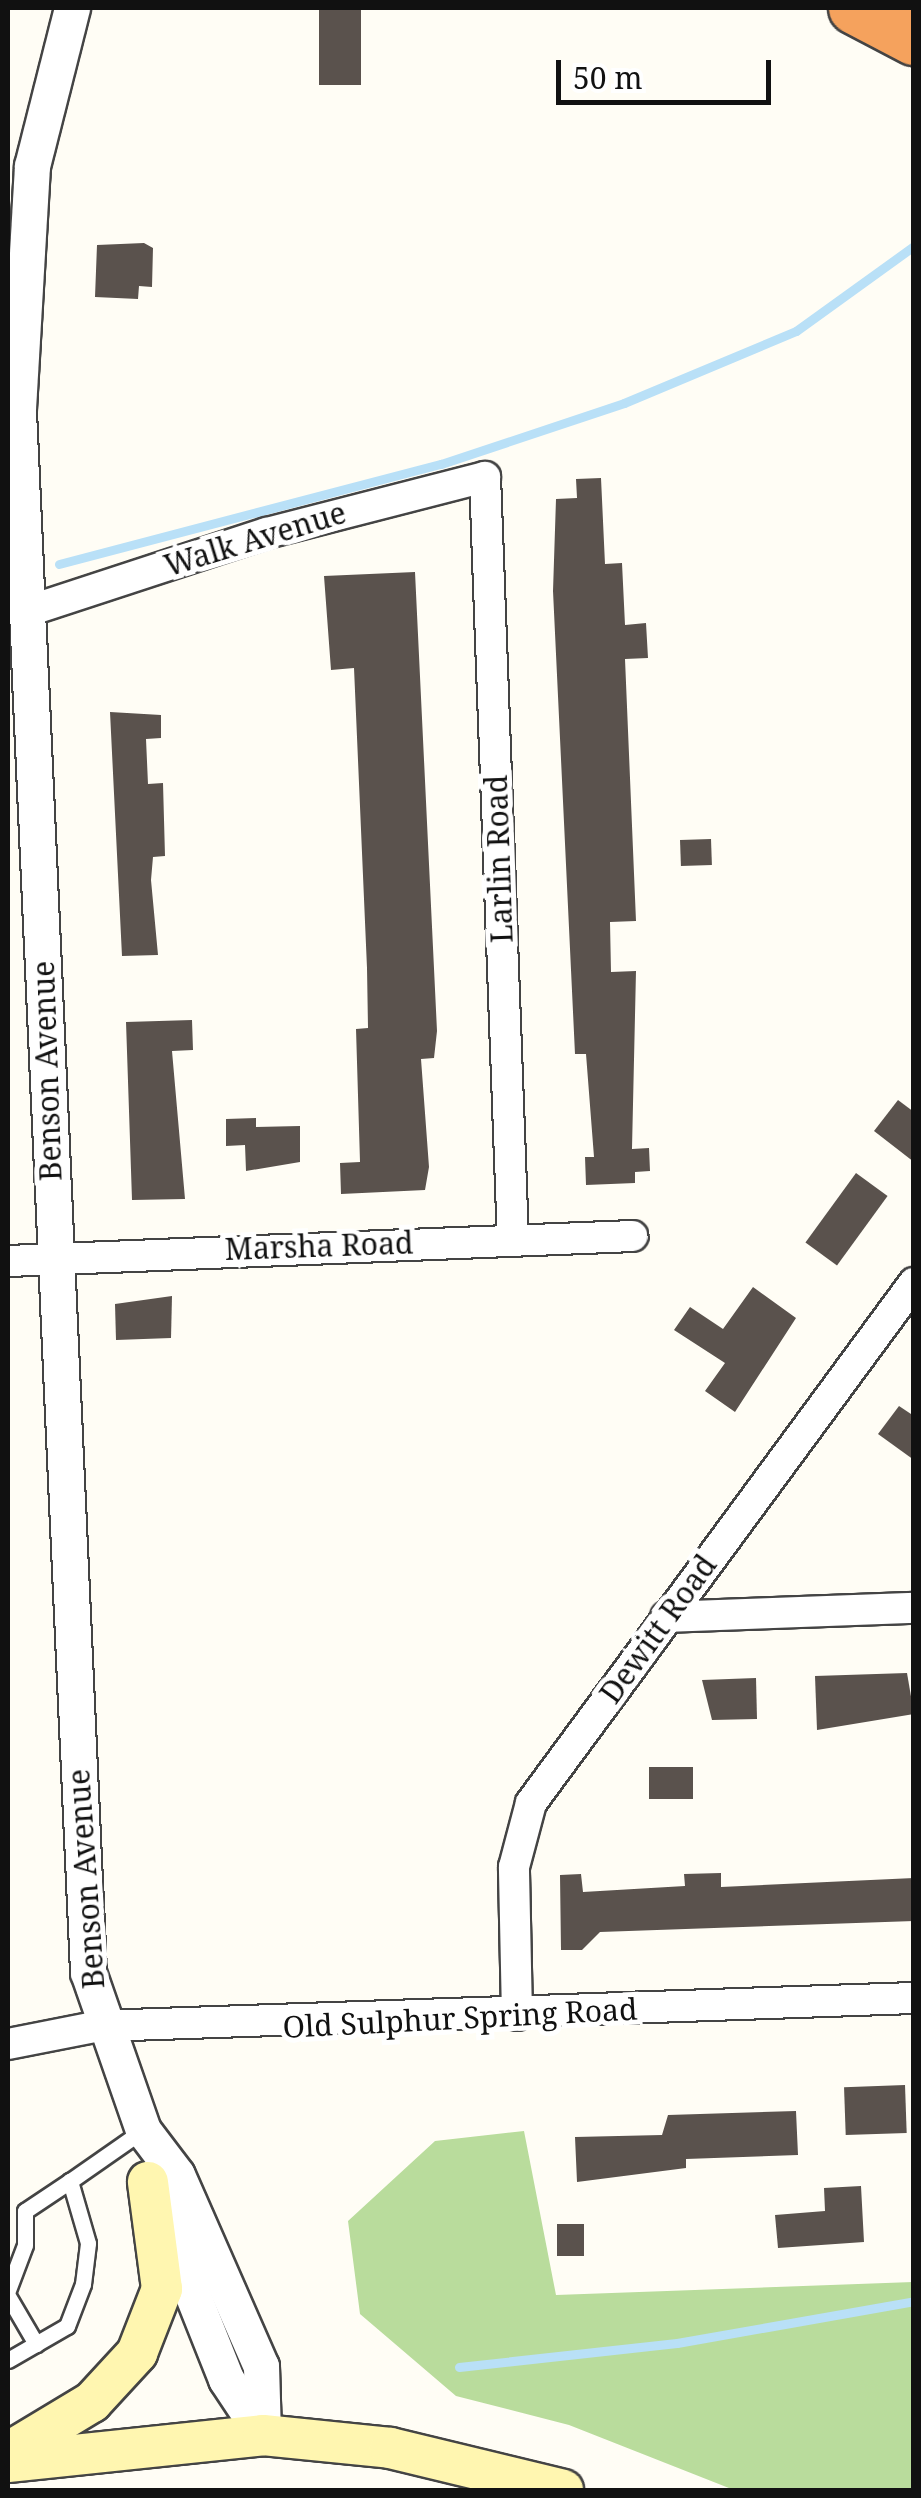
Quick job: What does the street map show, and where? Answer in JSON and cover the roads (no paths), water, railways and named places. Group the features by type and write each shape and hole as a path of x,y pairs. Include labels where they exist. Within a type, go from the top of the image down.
{"highway":[{"path":"855,8 914,39"}],"main road":[{"path":"8,2453 92,2402 137,2353 162,2289 148,2182"},
{"path":"8,2462 263,2434 390,2448 562,2490"}],"street":[{"name":"Benson Avenue","path":"72,8 32,166 19,277 28,611 84,1924 100,2026 143,2130 177,2175 261,2366 263,2434"},
{"name":"Walk Avenue","path":"28,611 267,533 484,477"},
{"name":"Larlin Road","path":"484,477 513,1240"},
{"name":"Marsha Road","path":"8,1261 632,1236"},
{"name":"Dewitt Road","path":"516,2015 522,1820 666,1617 914,1282"},
{"path":"666,1617 914,1608"},
{"name":"Old Sulphur Spring Road","path":"8,2044 100,2026 516,2015 914,1998"},
{"name":"Benson Avenue","path":"143,2130 148,2182 226,2379 263,2434"}],"lane":[{"path":"36,2344 8,2293 25,2246 26,2210 143,2130"},
{"path":"8,2360 67,2326 83,2284 88,2242 70,2181"}],"waterway":[{"path":"59,564 441,464 624,403 796,331 914,246"},
{"path":"459,2367 677,2343 914,2301"}]}
